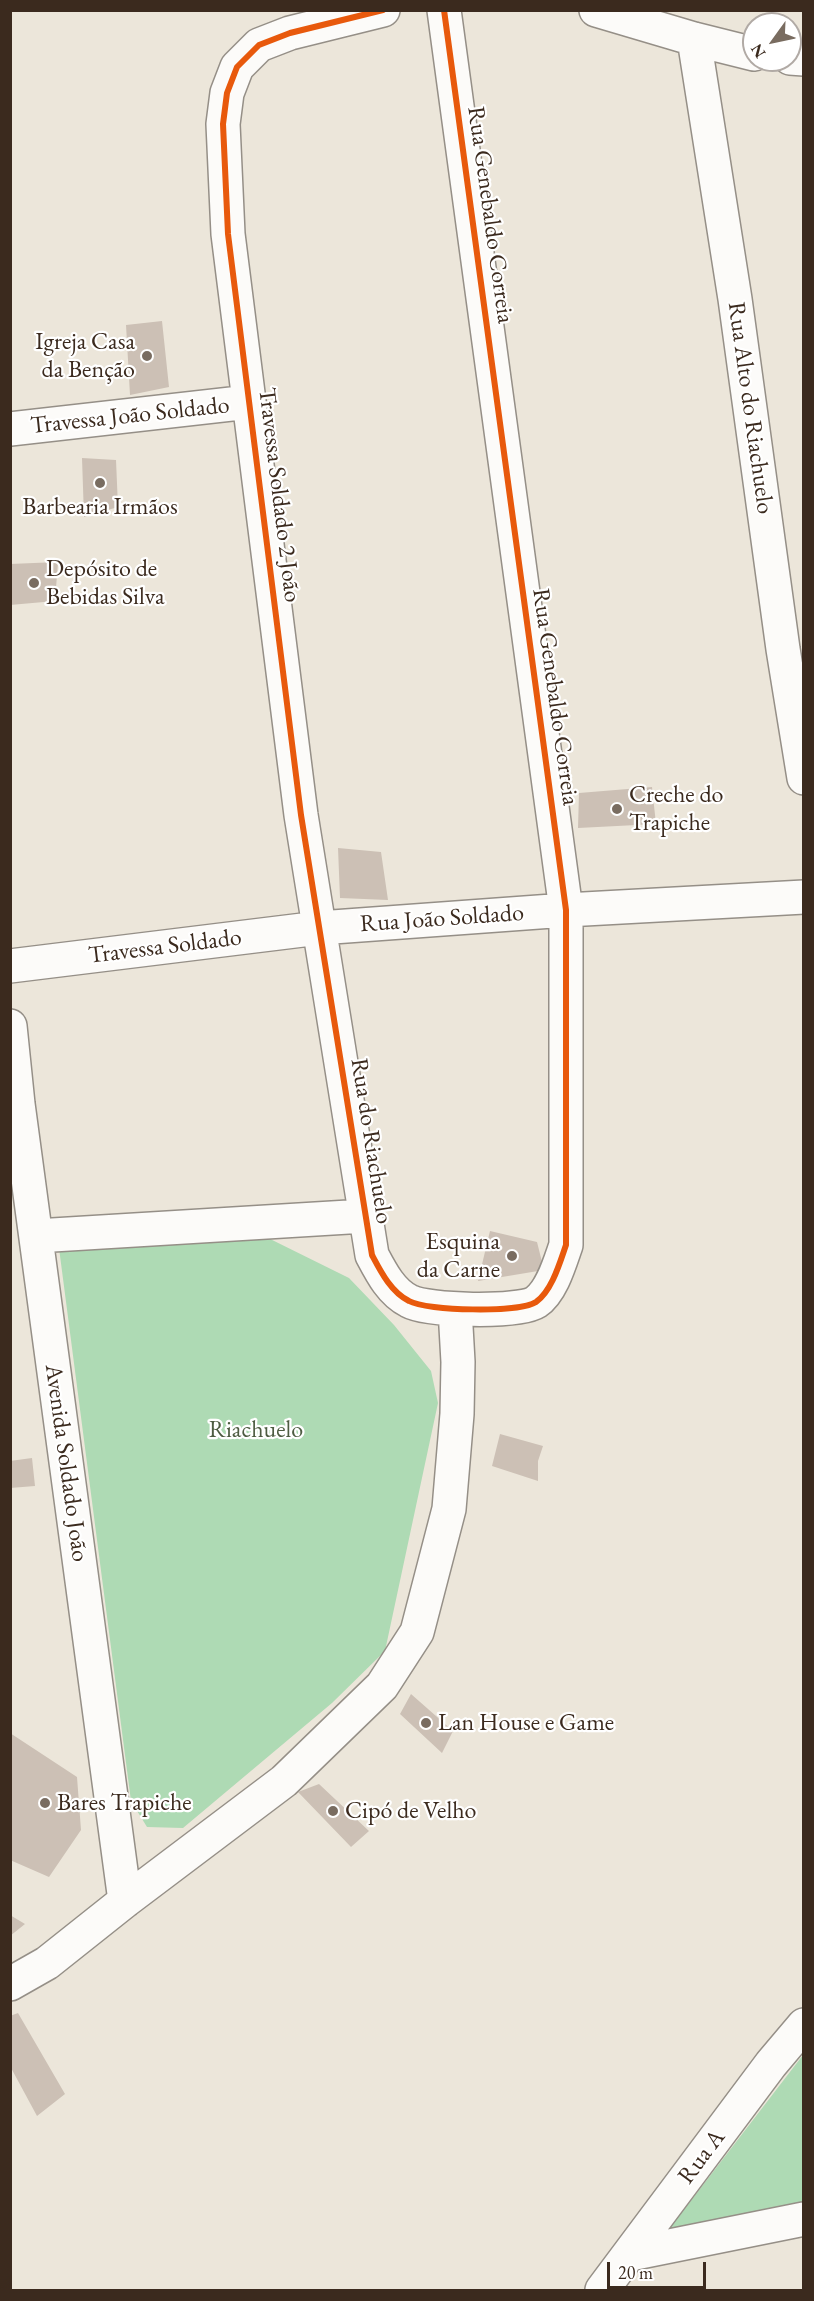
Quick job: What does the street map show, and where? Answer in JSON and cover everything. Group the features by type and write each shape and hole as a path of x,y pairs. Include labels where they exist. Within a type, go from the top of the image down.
{"street":[{"name":"Travessa Soldado 2 João","path":"319,928 301,815 228,234 223,124 227,93 237,67 259,45 290,33 383,10"},
{"name":"Rua Genebaldo Correia","path":"444,10 566,910 566,1245 555,1279 536,1302 512,1308 455,1309"},
{"path":"596,10 742,51"},
{"name":"Rua Alto do Riachuelo","path":"694,39 735,299 783,649 804,778"},
{"name":"Travessa João Soldado","path":"10,429 249,402"},
{"name":"Rua João Soldado","path":"319,928 566,910 804,897"},
{"name":"Travessa Soldado","path":"10,966 319,928"},
{"name":"Rua do Riachuelo","path":"319,928 372,1255 385,1280 409,1302 455,1309"},
{"name":"Avenida Soldado João","path":"10,1026 18,1104 125,1900"},
{"path":"36,1236 365,1216"},
{"path":"10,1984 47,1963 125,1900 284,1781 382,1686 417,1632 449,1509 457,1414 458,1362 455,1309"},
{"name":"Rua A","path":"602,2290 771,2064 804,2025"},
{"path":"630,2254 804,2219"}],"green space":[{"name":"Riachuelo","path":"258,1233 349,1278 394,1325 431,1371 438,1403 385,1651 332,1703 183,1828 147,1827 131,1801 59,1248"},
{"path":"803,2055 803,2205 666,2233"}],"building":[{"name":"Igreja Casa da Benção","path":"162,321 169,387 130,395 126,325"},
{"name":"Barbearia Irmãos","path":"82,458 116,460 118,507 84,517"},
{"name":"Depósito de Bebidas Silva","path":"58,562 55,601 10,605 10,564"},
{"name":"Creche do Trapiche","path":"652,787 656,824 578,828 579,793"},
{"path":"338,848 381,852 388,900 340,898"},
{"name":"Esquina da Carne","path":"490,1231 537,1242 544,1270 478,1281"},
{"path":"500,1434 543,1446 538,1461 538,1481 492,1466"},
{"path":"32,1458 35,1486 10,1488 10,1461"},
{"name":"Lan House e Game","path":"411,1694 453,1731 442,1753 400,1714"},
{"name":"Bares Trapiche","path":"10,1733 77,1777 81,1830 49,1877 10,1860"},
{"name":"Cipó de Velho","path":"319,1784 369,1831 351,1847 298,1792"},
{"path":"10,1915 25,1924 10,1936"},
{"path":"18,2013 65,2094 37,2116 10,2066 10,2016"}],"cycle path":[{"path":"383,10 290,33 259,45 237,67 227,93 223,124 228,234 301,815 372,1255 392,1287 409,1301 453,1309 493,1309 526,1306 542,1297 555,1276 566,1245 566,910 444,10"}],"place":[{"name":"Igreja Casa da Benção","path":"147,356"},
{"name":"Barbearia Irmãos","path":"100,483"},
{"name":"Depósito de Bebidas Silva","path":"34,583"},
{"name":"Creche do Trapiche","path":"617,809"},
{"name":"Esquina da Carne","path":"512,1256"},
{"name":"Lan House e Game","path":"426,1723"},
{"name":"Bares Trapiche","path":"45,1803"},
{"name":"Cipó de Velho","path":"333,1811"}]}
